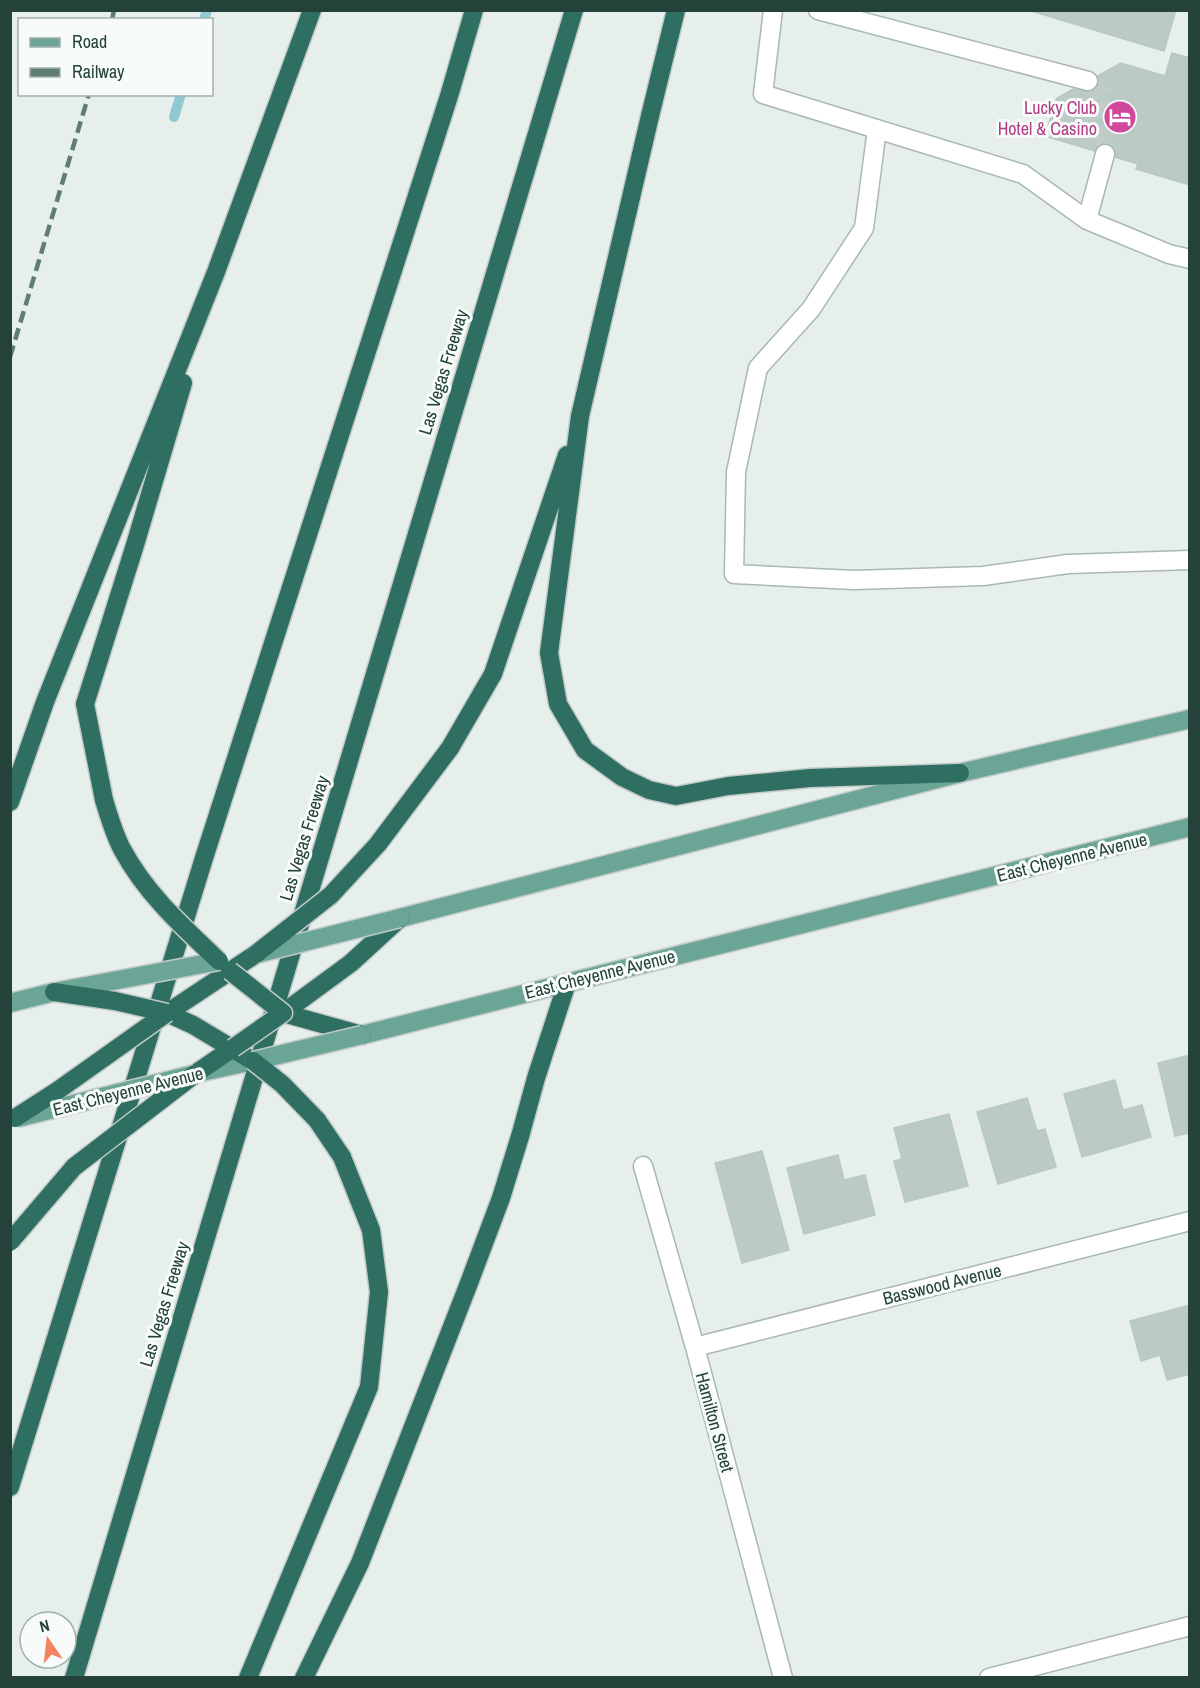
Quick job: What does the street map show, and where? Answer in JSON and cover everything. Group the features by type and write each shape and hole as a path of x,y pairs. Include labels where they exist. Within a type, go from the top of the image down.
{"highway":[{"path":"10,802 45,702 216,272 312,10"},
{"path":"10,1487 201,870 449,96 474,10"},
{"name":"Las Vegas Freeway","path":"74,1677 574,10"},
{"path":"256,954 331,895 378,844 450,748 493,674 580,416 676,10"},
{"path":"216,272 135,546 85,704 104,800 121,847 144,885 167,912 225,966 283,1012 362,1035"},
{"path":"580,416 549,653 558,704 585,750 622,777 649,790 676,795 728,786 810,778 960,773"},
{"path":"10,1242 74,1167 195,1074 351,963 400,918"},
{"path":"13,1119 57,1091 167,1013 225,966"},
{"path":"304,1677 360,1563 473,1272 501,1198 567,983"},
{"path":"54,992 115,1001 167,1013 193,1025 253,1061 282,1084 317,1120 342,1157 371,1230 379,1292 369,1387 248,1677"}],"main road":[{"path":"10,1003 54,992 225,966 256,954 960,773 1190,719"},
{"name":"East Cheyenne Avenue","path":"13,1119 362,1035 1190,827"}],"street":[{"path":"773,10 763,94 1023,174 1086,220 1169,254 1190,259"},
{"path":"818,10 1088,81"},
{"path":"877,129 864,228 811,309 758,368 736,472 734,574 854,580 971,577 1068,564 1190,560"},
{"path":"1086,220 1105,154"},
{"name":"Hamilton Street","path":"644,1166 783,1677"},
{"name":"Basswood Avenue","path":"694,1347 1190,1221"},
{"path":"989,1677 1190,1626"}],"building":[{"path":"1028,10 1176,10 1164,51"},
{"name":"Lucky Club Hotel & Casino","path":"1172,53 1190,58 1190,185 1136,169 1138,164 1045,136 1057,98 1121,63 1165,76"},
{"path":"1190,1055 1190,1133 1175,1136 1158,1063"},
{"path":"1115,1080 1123,1110 1142,1105 1151,1137 1082,1157 1064,1094"},
{"path":"1027,1098 1037,1131 1045,1129 1056,1167 998,1184 977,1112"},
{"path":"949,1114 968,1186 905,1202 894,1161 902,1159 894,1128"},
{"path":"762,1151 789,1250 742,1263 715,1163"},
{"path":"838,1155 844,1180 865,1175 875,1215 804,1234 787,1168"},
{"path":"1190,1305 1190,1374 1167,1380 1160,1355 1141,1361 1130,1321"}],"waterway":[{"path":"205,18 207,10"},
{"path":"174,117 180,96"}],"tunnel":[{"path":"1088,81 1102,92 1105,154"}],"railway":[{"path":"112,18 114,10"},
{"path":"10,357 88,96"}],"place":[{"name":"Lucky Club Hotel & Casino","path":"1120,117"}]}
